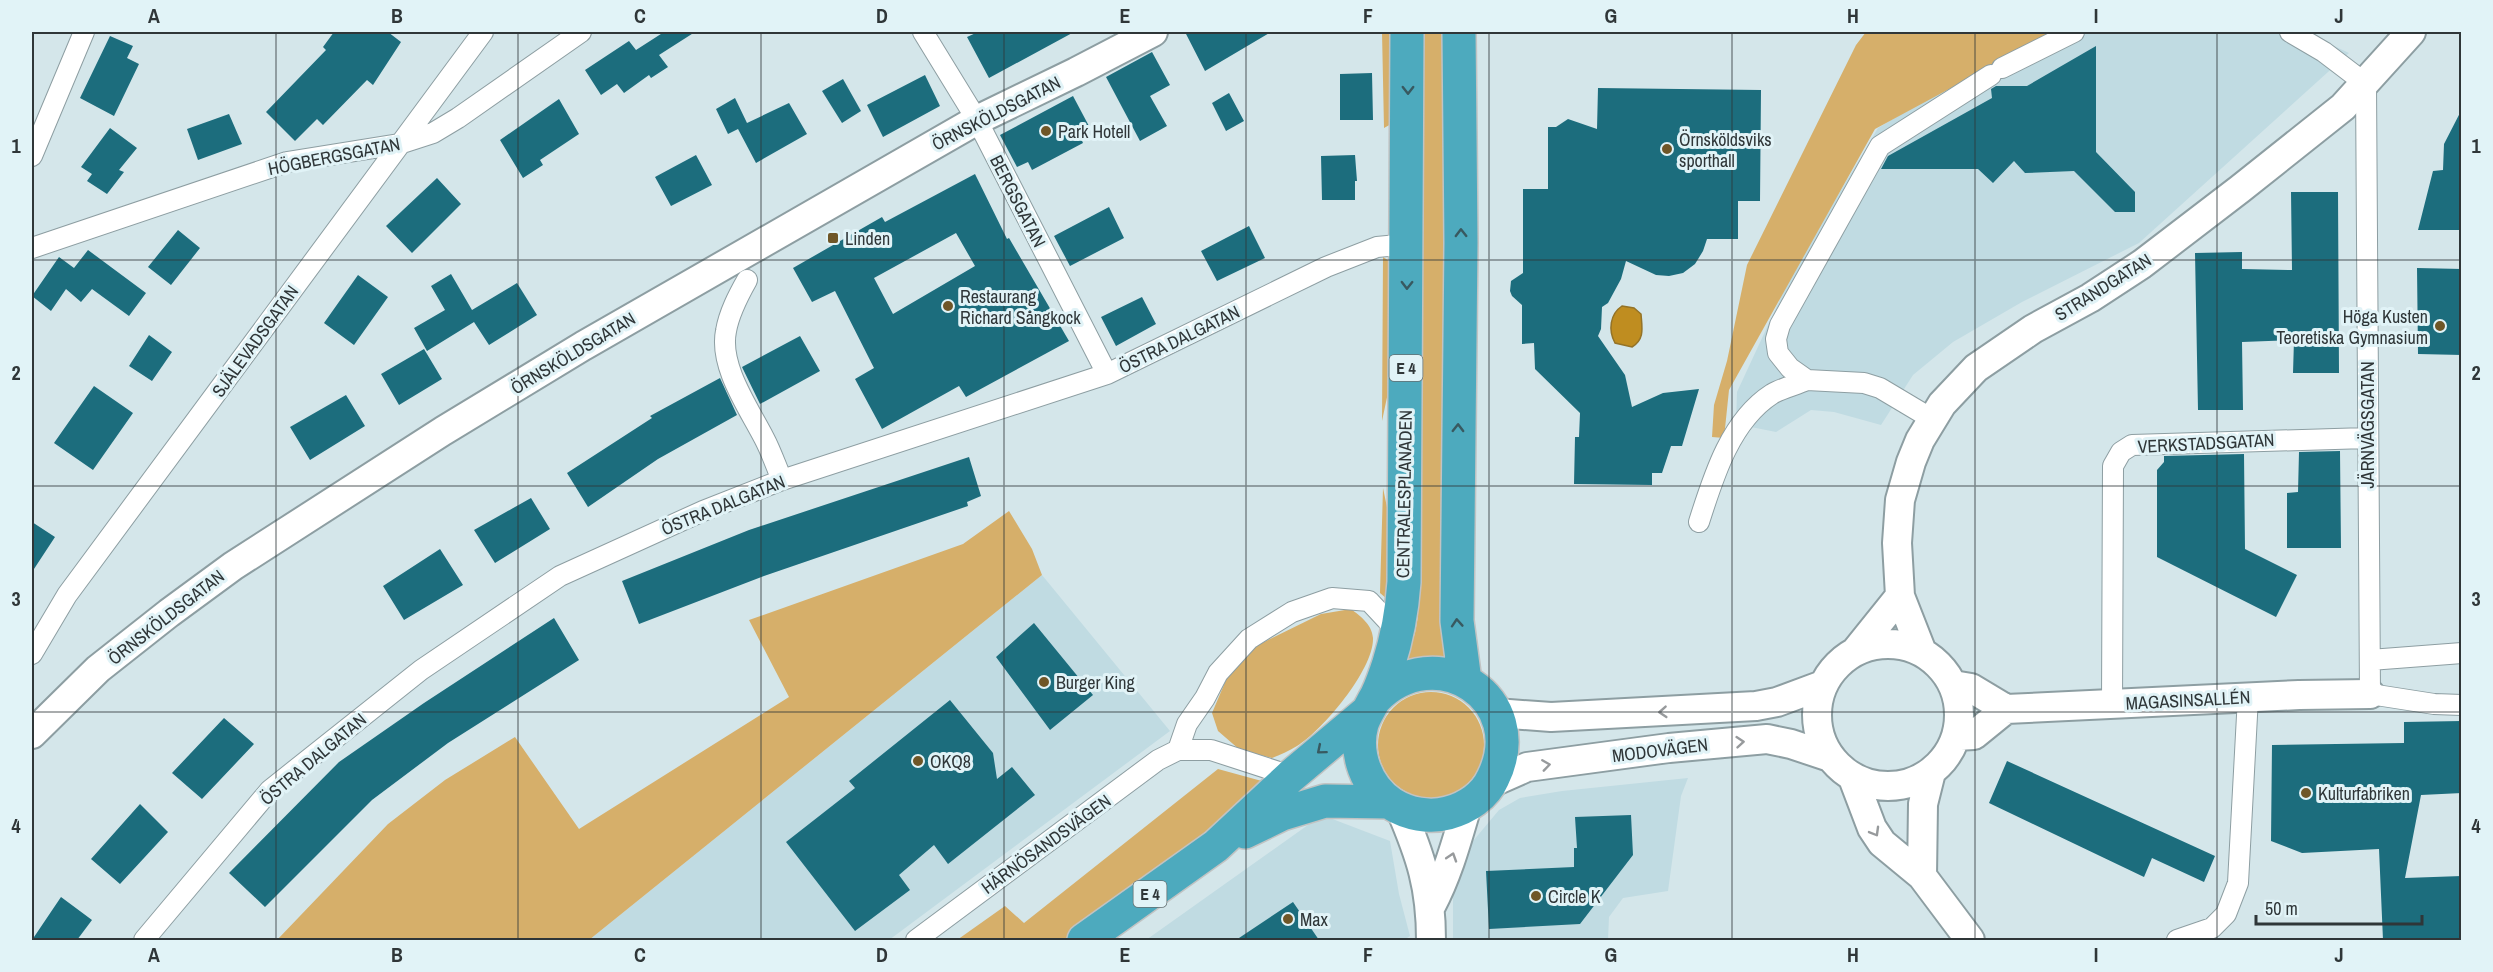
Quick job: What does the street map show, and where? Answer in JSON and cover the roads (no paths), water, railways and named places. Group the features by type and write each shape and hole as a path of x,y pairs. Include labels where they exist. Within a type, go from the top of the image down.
{"highway":[{"name":"CENTRALESPLANADEN","path":"1370,706 1398,632 1404,582 1408,244 1407,32"},
{"path":"1459,32 1461,243 1456,621 1465,681"},
{"name":"E 4","path":"1084,940 1216,846 1370,706 1391,684 1422,672 1444,673 1478,689 1496,713 1502,731 1503,749 1499,767 1491,783 1476,800 1467,806 1456,811 1422,815 1394,805 1326,801 1282,814 1216,846"},
{"name":"E 4","path":"1370,706 1360,737 1361,761 1372,784 1394,805"}],"main road":[{"name":"ÖRNSKÖLDSGATAN","path":"32,734 98,669 169,613 243,559 443,431 583,346 976,120 1154,32"},
{"name":"STRANDGATAN","path":"1922,652 1900,596 1897,543 1900,500 1911,462 1932,419 1952,391 1976,368 2033,329 2090,298 2142,264 2343,107 2412,32"},
{"path":"1854,652 1876,644 1900,644 1922,652 1940,666 1953,685 1958,702 1959,719 1956,736 1946,756 1930,772 1913,782 1893,786 1872,785 1853,778 1840,769 1830,757 1821,740 1817,722 1817,703 1823,685 1831,672 1854,652 1900,596"},
{"name":"MODOVÄGEN","path":"1496,713 1561,717 1756,706 1777,702 1823,685"},
{"path":"1953,685 1971,688 2006,709 1974,735 1956,736"},
{"name":"MAGASINSALLÉN","path":"2006,709 2248,697 2370,694"},
{"name":"MODOVÄGEN","path":"1491,783 1527,767 1669,748 1767,739 1830,757"},
{"path":"1922,876 1923,804 1930,772"},
{"path":"1853,778 1872,828 1882,843 1922,876 1970,940"},
{"path":"1394,805 1420,856 1431,906 1431,940"},
{"path":"1431,906 1442,887 1467,806"}],"street":[{"path":"32,156 84,32"},
{"name":"SJÄLEVADSGATAN","path":"32,654 67,595 483,32"},
{"name":"HÖGBERGSGATAN","path":"32,248 287,162 399,144 433,133 581,32"},
{"name":"BERGSGATAN","path":"923,32 976,120 1107,374"},
{"path":"1807,380 1790,368 1778,353 1776,339 1780,325 1880,146 1997,72 2073,32"},
{"path":"2290,32 2324,52 2366,84"},
{"name":"JÄRNVÄGSGATAN","path":"2366,84 2370,694"},
{"name":"ÖSTRA DALGATAN","path":"144,940 270,790 421,670 560,576 703,511 782,480 1107,374 1326,267 1377,247 1408,244"},
{"path":"747,280 735,303 725,332 726,361 743,401 765,439 782,480"},
{"path":"1699,522 1724,452 1755,408 1773,394 1807,380 1864,383 1880,388 1932,419"},
{"name":"VERKSTADSGATAN","path":"2112,704 2113,466 2121,452 2132,445 2367,438"},
{"path":"1178,750 1187,724 1205,698 1218,673 1250,639 1292,612 1332,598 1370,601 1398,632"},
{"path":"2370,660 2462,653"},
{"path":"2370,694 2434,705 2462,705"},
{"path":"2177,940 2212,928 2226,914 2238,883 2248,697"},
{"name":"HÄRNÖSANDSVÄGEN","path":"916,940 1158,760 1178,750 1210,750 1291,776"}],"place":[{"name":"Park Hotell","path":"1046,131"},
{"name":"Örnsköldsviks sporthall","path":"1667,149"},
{"name":"Linden","path":"833,238"},
{"name":"Restaurang Richard Sångkock","path":"948,306"},
{"name":"Höga Kusten Teoretiska Gymnasium","path":"2440,326"},
{"name":"Burger King","path":"1044,682"},
{"name":"OKQ8","path":"918,761"},
{"name":"Kulturfabriken","path":"2306,793"},
{"name":"Circle K","path":"1536,896"},
{"name":"Max","path":"1288,919"}]}
